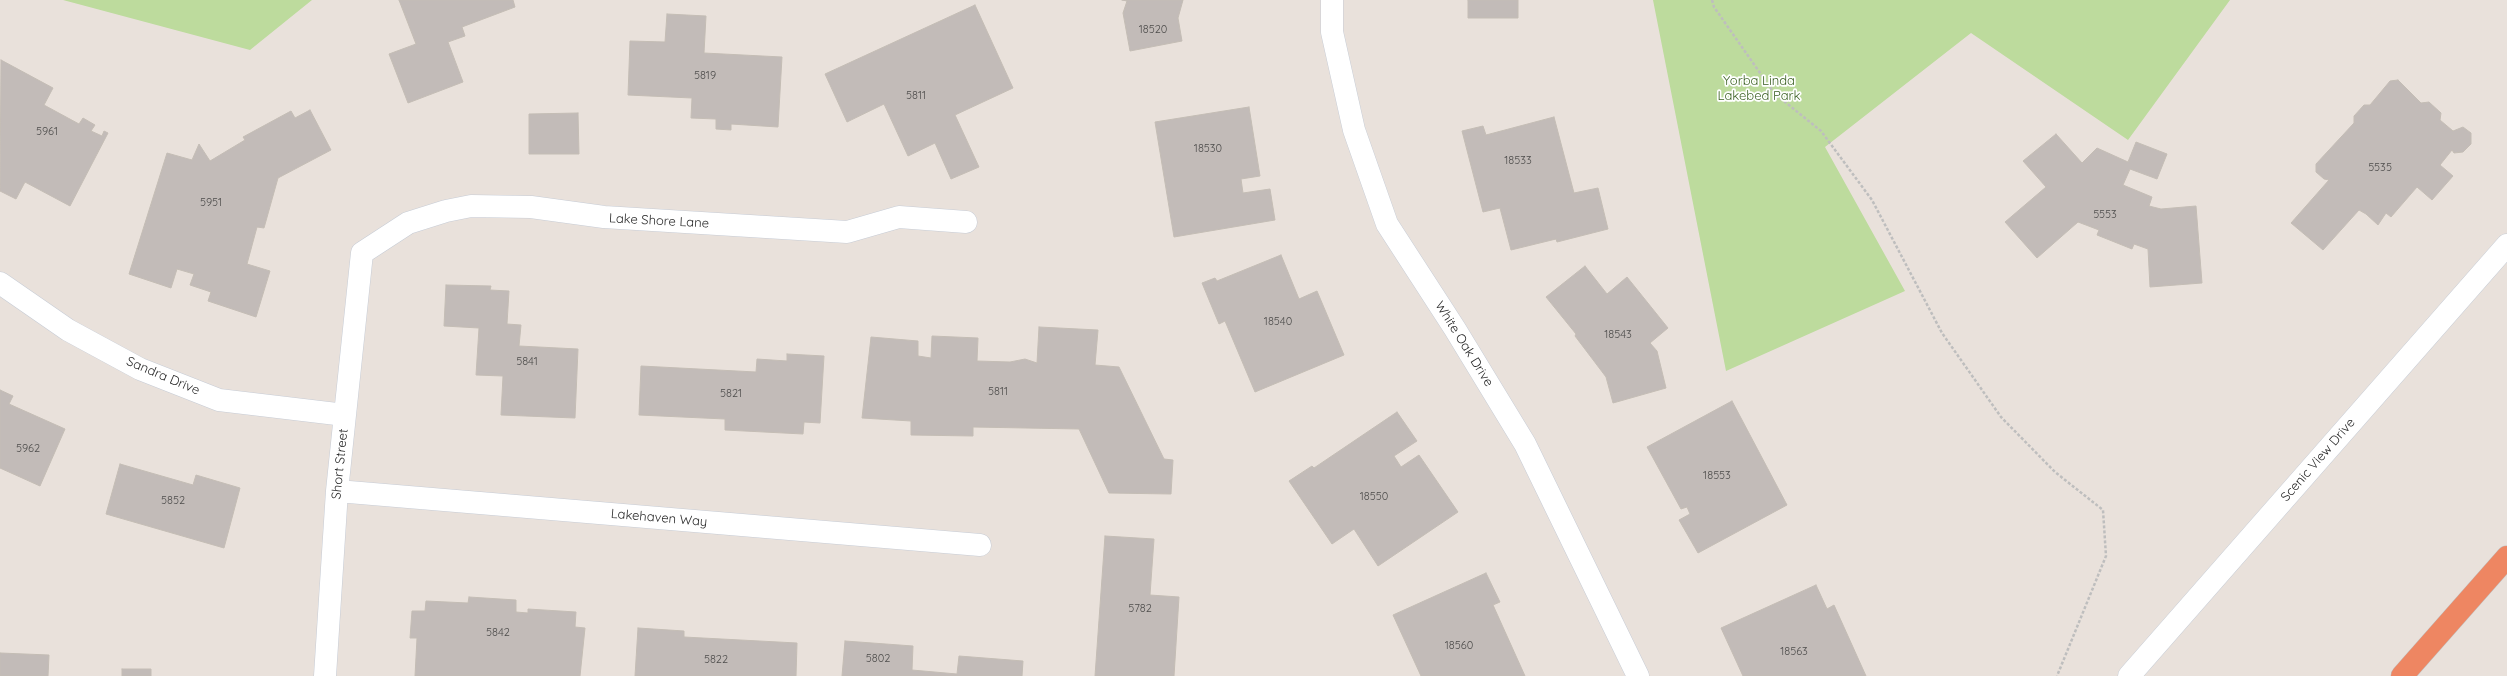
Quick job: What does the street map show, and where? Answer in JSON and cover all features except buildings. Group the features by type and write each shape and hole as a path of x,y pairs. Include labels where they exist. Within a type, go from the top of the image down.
{"highway":[{"path":"2402,676 2507,557"}],"street":[{"name":"White Oak Drive","path":"1332,0 1332,32 1354,130 1387,224 1455,329 1525,444 1638,676"},
{"name":"Lake Shore Lane","path":"362,253 408,223 446,211 471,206 531,207 604,217 847,232 899,217 966,222"},
{"name":"Scenic View Drive","path":"2129,676 2507,245"},
{"name":"Short Street","path":"325,676 337,491 362,253"},
{"name":"Sandra Drive","path":"0,283 68,330 133,365 219,400 345,415"},
{"name":"Lakehaven Way","path":"337,491 980,545"}],"path":[{"path":"1712,0 1714,7 1774,93 1821,131 1872,200 1942,333 2001,417 2055,472 2103,510 2106,556 2057,676"}],"green space":[{"path":"63,0 312,0 250,50"},
{"name":"Yorba Linda Lakebed Park","path":"1653,0 2230,0 2128,140 1971,33 1825,147 1905,291 1726,371"}]}
